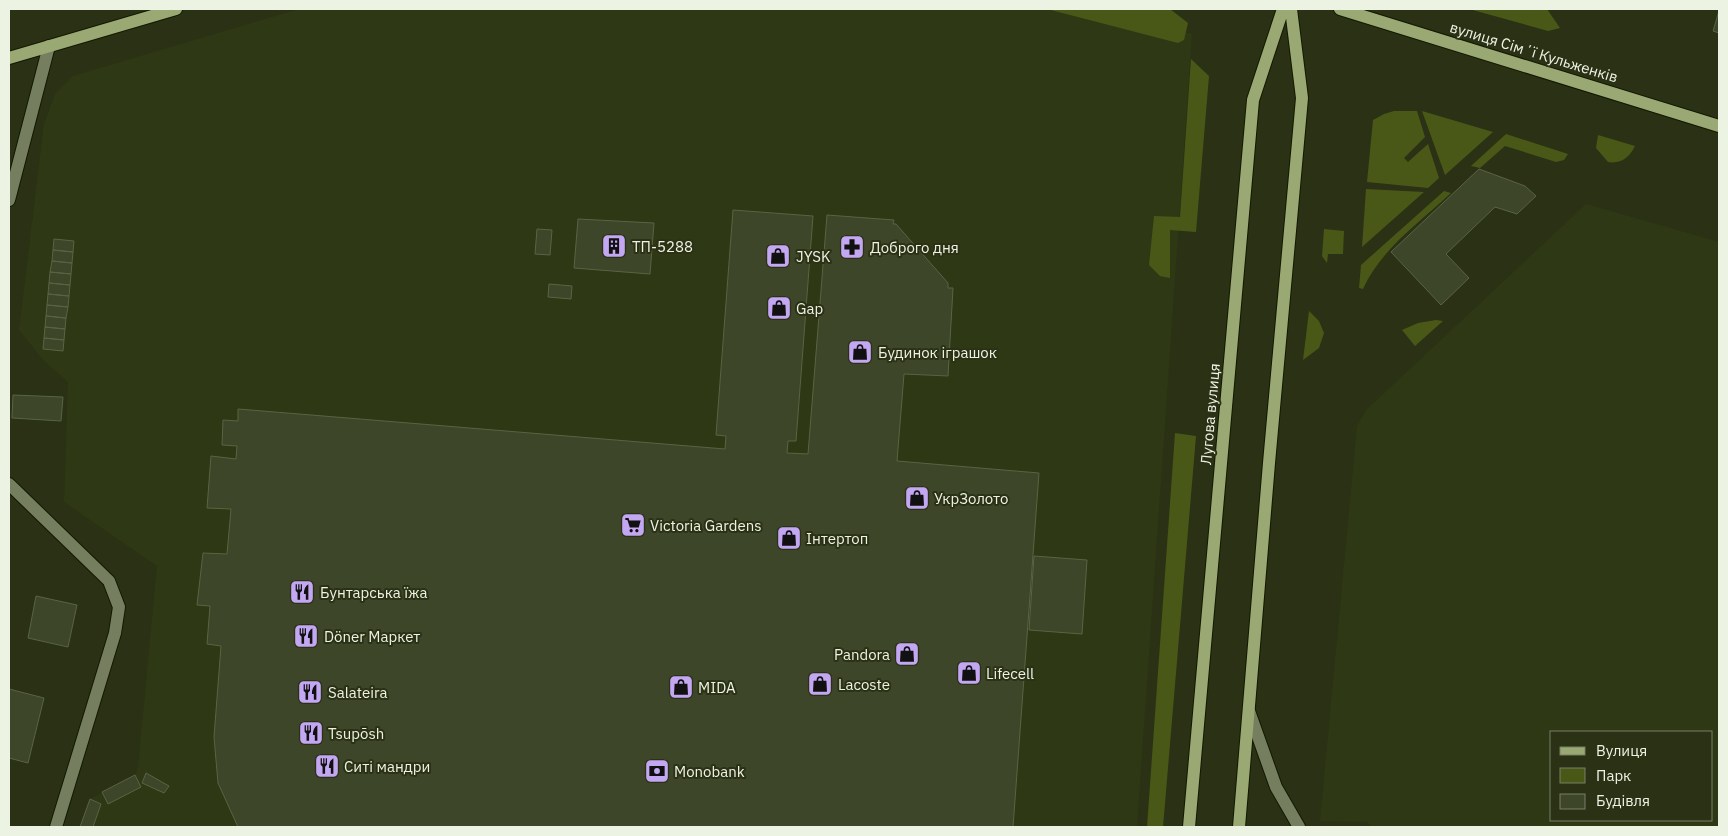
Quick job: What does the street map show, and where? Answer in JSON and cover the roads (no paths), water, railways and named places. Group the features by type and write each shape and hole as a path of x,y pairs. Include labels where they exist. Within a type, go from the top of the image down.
{"main road":[{"path":"9,58 176,9"},
{"name":"Лугова вулиця","path":"1189,827 1253,100 1283,9"},
{"path":"1240,827 1302,98 1291,9"},
{"name":"вулиця Сімʼї Кульженків","path":"1340,9 1719,126"}],"lane":[{"path":"9,200 50,46"},
{"path":"9,484 109,582 119,607 115,633 56,827"},
{"path":"1249,711 1276,786 1299,827"}],"place":[{"name":"ТП-5288","path":"614,246"},
{"name":"Доброго дня","path":"852,247"},
{"name":"JYSK","path":"778,256"},
{"name":"Gap","path":"779,308"},
{"name":"Будинок іграшок","path":"860,352"},
{"name":"УкрЗолото","path":"917,498"},
{"name":"Victoria Gardens","path":"633,525"},
{"name":"Інтертоп","path":"789,538"},
{"name":"Бунтарська їжа","path":"302,592"},
{"name":"Döner Маркет","path":"306,636"},
{"name":"Pandora","path":"907,654"},
{"name":"Lifecell","path":"969,673"},
{"name":"Lacoste","path":"820,684"},
{"name":"MIDA","path":"681,687"},
{"name":"Salateira","path":"310,692"},
{"name":"Tsupōsh","path":"311,733"},
{"name":"Ситі мандри","path":"327,766"},
{"name":"Monobank","path":"657,771"}]}
